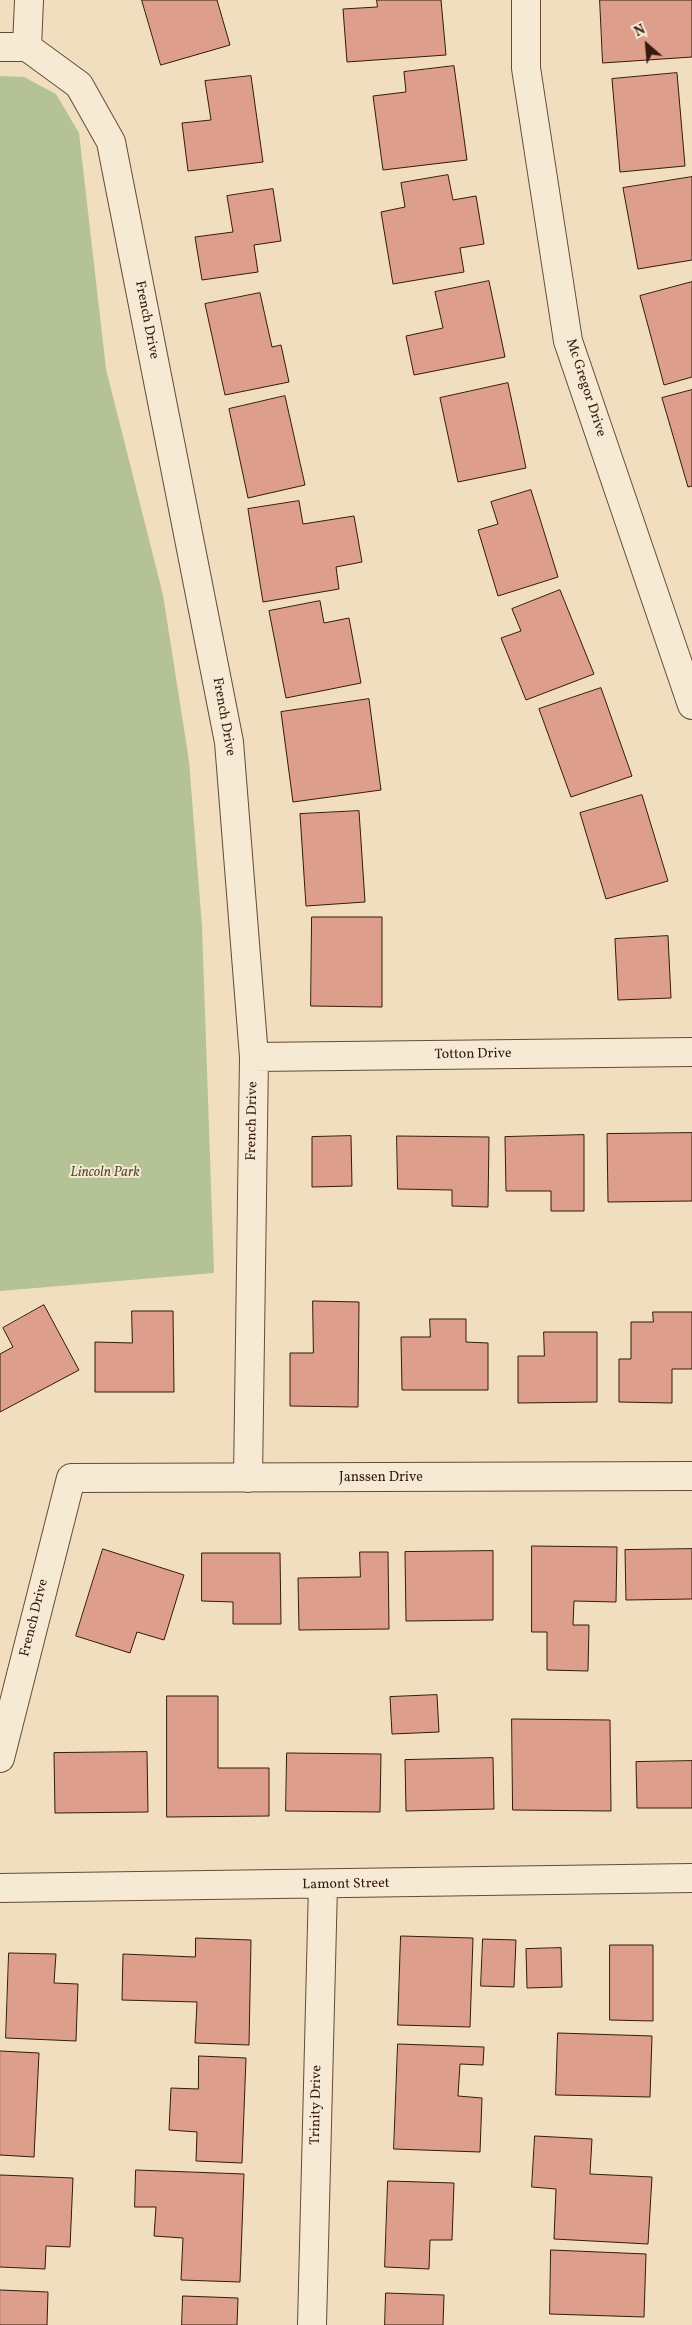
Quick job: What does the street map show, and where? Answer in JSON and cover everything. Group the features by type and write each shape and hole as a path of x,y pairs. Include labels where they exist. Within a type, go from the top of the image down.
{"street":[{"path":"0,47 27,47 29,0"},
{"name":"Mc Gregor Drive","path":"526,0 526,68 568,341 692,705"},
{"name":"French Drive","path":"27,47 79,85 111,142 229,742 254,1057 248,1478"},
{"name":"Totton Drive","path":"254,1057 692,1052"},
{"name":"Janssen Drive","path":"70,1478 692,1476"},
{"name":"French Drive","path":"0,1758 70,1478"},
{"name":"Lamont Street","path":"0,1888 323,1885 692,1878"},
{"name":"Trinity Drive","path":"312,2325 323,1885"}],"green space":[{"name":"Lincoln Park","path":"0,76 24,77 56,94 79,133 106,369 163,595 189,761 202,926 214,1273 0,1291"}],"building":[{"path":"142,0 217,0 230,45 161,65"},
{"path":"377,0 441,0 446,55 347,62 343,9 377,7"},
{"path":"600,0 692,0 692,57 603,63"},
{"path":"454,66 467,160 383,170 373,96 406,92 404,72"},
{"path":"677,73 685,166 620,172 612,79"},
{"path":"251,76 263,162 188,171 182,123 211,120 205,81"},
{"path":"448,175 453,200 476,196 484,244 460,248 464,272 393,284 381,212 405,207 401,183"},
{"path":"692,177 692,260 638,269 623,188"},
{"path":"273,189 281,241 254,245 258,272 202,280 195,237 233,232 227,196"},
{"path":"489,281 505,357 414,375 406,336 443,328 435,292"},
{"path":"692,282 692,377 664,385 640,296"},
{"path":"260,293 272,347 281,345 289,382 225,395 205,304"},
{"path":"508,383 526,468 458,482 440,398"},
{"path":"692,390 692,486 688,487 662,398"},
{"path":"285,396 305,485 248,498 229,409"},
{"path":"531,490 558,577 498,596 478,530 498,524 491,502"},
{"path":"299,501 303,524 354,516 362,562 336,567 339,589 263,602 248,509"},
{"path":"560,590 594,674 526,700 501,638 521,631 512,609"},
{"path":"320,601 324,623 349,618 361,683 286,698 269,611"},
{"path":"601,688 632,776 571,797 539,709"},
{"path":"369,699 381,790 293,802 281,712"},
{"path":"642,795 668,881 606,899 580,813"},
{"path":"359,811 365,902 306,906 300,814"},
{"path":"312,917 382,917 382,1007 311,1006"},
{"path":"668,936 671,998 618,1000 615,939"},
{"path":"692,1133 692,1201 608,1202 607,1134"},
{"path":"584,1135 584,1211 551,1211 551,1191 506,1191 505,1137"},
{"path":"351,1136 352,1186 312,1187 312,1137"},
{"path":"397,1136 489,1137 488,1207 452,1206 452,1190 398,1189"},
{"path":"313,1301 359,1302 358,1407 290,1406 290,1353 313,1353"},
{"path":"44,1305 79,1370 0,1412 0,1354 13,1347 3,1328"},
{"path":"132,1311 173,1311 174,1392 95,1392 95,1342 132,1343"},
{"path":"653,1312 692,1312 692,1369 672,1369 672,1403 619,1402 619,1359 631,1359 631,1322 653,1322"},
{"path":"430,1319 466,1319 466,1342 488,1343 488,1390 402,1390 401,1337 430,1337"},
{"path":"544,1332 597,1332 597,1402 518,1403 518,1356 544,1356"},
{"path":"532,1546 617,1547 616,1602 574,1601 573,1625 589,1625 588,1671 547,1670 547,1632 532,1632"},
{"path":"103,1549 184,1575 164,1640 137,1632 130,1653 76,1636"},
{"path":"692,1549 692,1599 626,1600 625,1550"},
{"path":"493,1551 493,1620 406,1621 405,1552"},
{"path":"360,1552 388,1552 389,1629 299,1630 298,1578 360,1577"},
{"path":"202,1553 280,1553 281,1624 233,1624 233,1602 202,1601"},
{"path":"437,1695 439,1732 392,1734 390,1697"},
{"path":"167,1696 218,1696 218,1768 269,1768 269,1816 167,1817"},
{"path":"512,1719 610,1720 611,1811 513,1810"},
{"path":"147,1752 148,1812 55,1813 54,1753"},
{"path":"287,1753 381,1754 380,1812 286,1811"},
{"path":"493,1758 494,1809 406,1811 405,1760"},
{"path":"692,1761 692,1808 637,1808 636,1762"},
{"path":"401,1936 473,1938 470,2027 398,2025"},
{"path":"196,1938 251,1940 249,2045 195,2043 197,2002 122,2000 123,1954 195,1957"},
{"path":"483,1939 516,1940 514,1987 481,1986"},
{"path":"610,1945 653,1945 653,2021 610,2020"},
{"path":"561,1948 562,1987 527,1988 526,1949"},
{"path":"9,1953 56,1954 54,1983 78,1984 76,2041 6,2038"},
{"path":"558,2033 652,2036 650,2097 556,2095"},
{"path":"398,2044 484,2047 483,2065 460,2064 458,2096 482,2098 480,2152 394,2149"},
{"path":"0,2051 39,2053 34,2157 0,2155"},
{"path":"199,2056 246,2058 242,2163 196,2161 197,2132 169,2130 171,2088 198,2089"},
{"path":"535,2136 592,2139 590,2174 652,2177 648,2244 554,2239 556,2189 532,2187"},
{"path":"136,2170 244,2174 240,2282 181,2280 183,2238 154,2236 156,2207 135,2207"},
{"path":"0,2175 73,2178 70,2247 46,2246 45,2269 0,2267"},
{"path":"388,2181 454,2183 452,2240 430,2240 429,2269 385,2267"},
{"path":"551,2250 646,2254 644,2317 550,2314"},
{"path":"0,2290 48,2292 47,2325 0,2325"},
{"path":"386,2293 444,2295 443,2325 385,2325"},
{"path":"183,2296 238,2298 237,2325 182,2325"}]}
